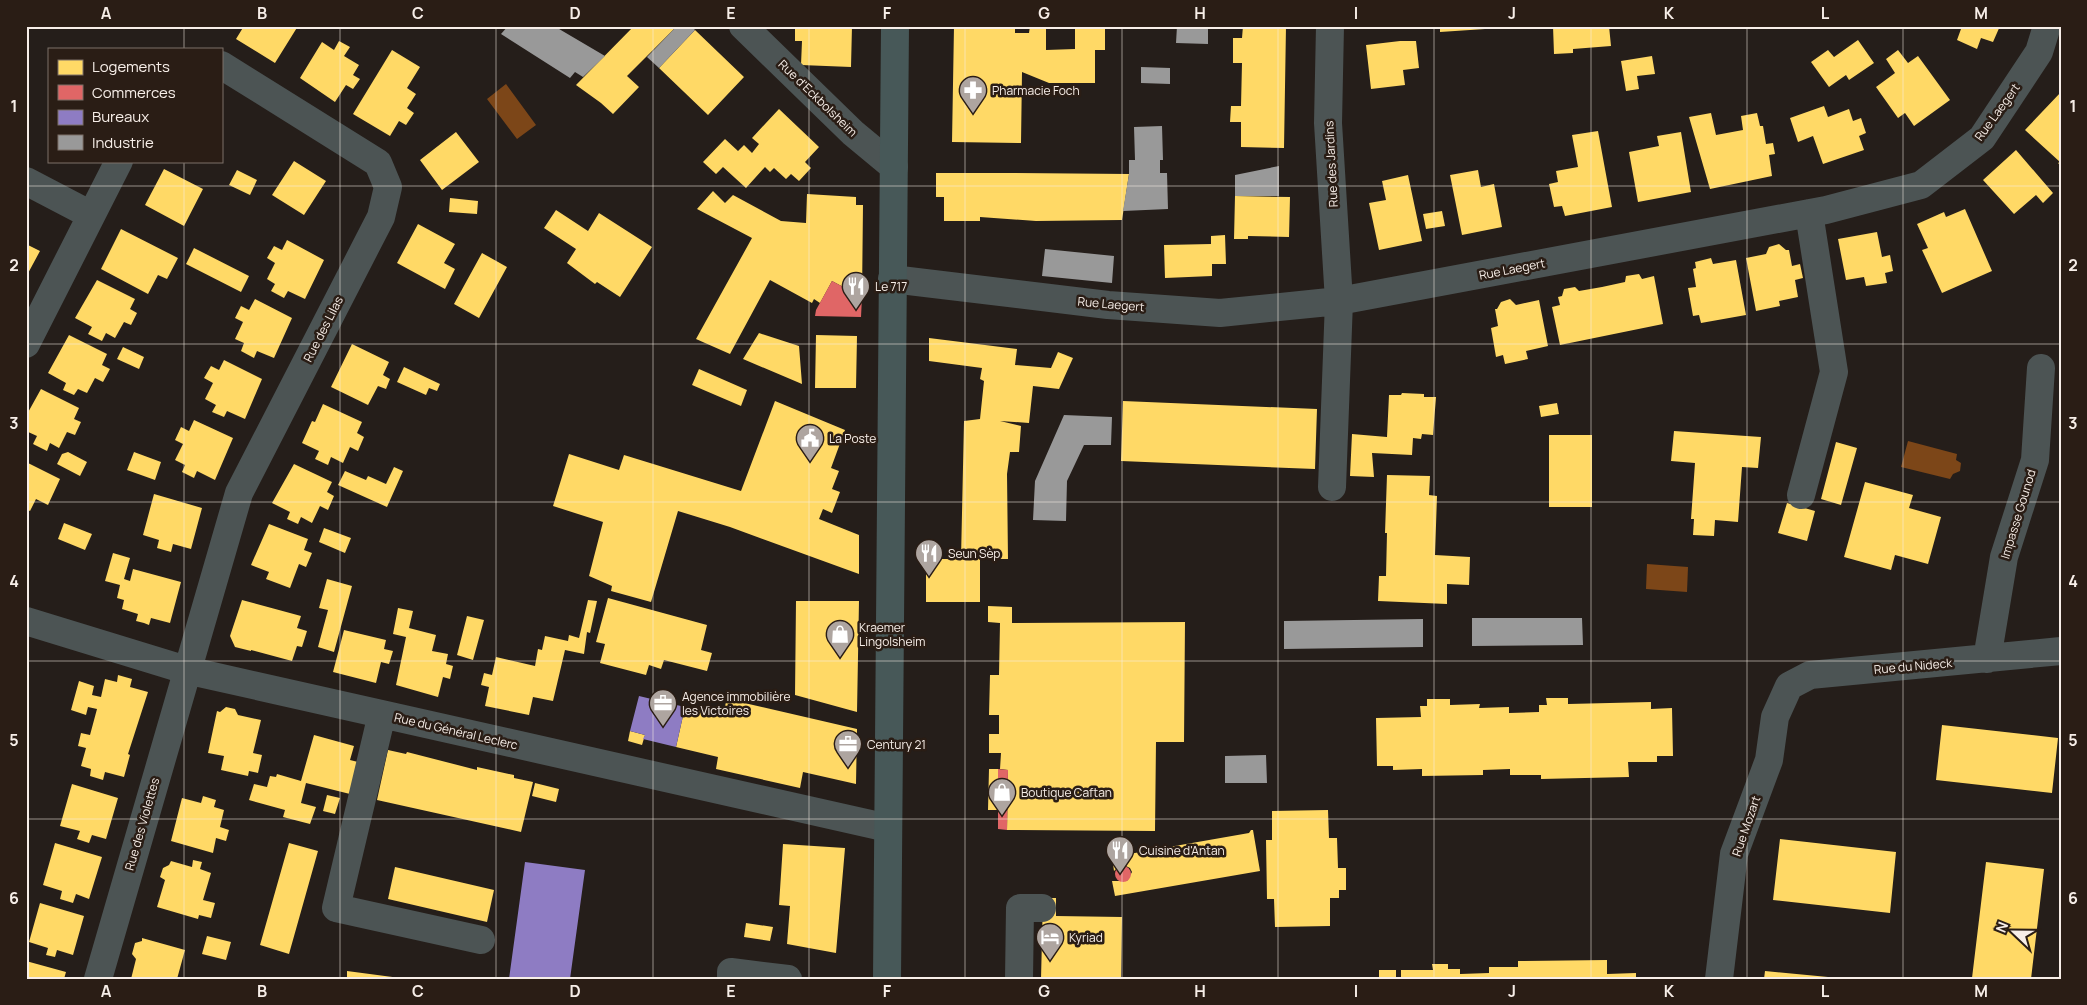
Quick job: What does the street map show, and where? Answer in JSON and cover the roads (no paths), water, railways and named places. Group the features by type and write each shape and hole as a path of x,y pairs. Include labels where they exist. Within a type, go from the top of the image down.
{"main road":[{"path":"887,979 895,26"}],"street":[{"name":"Rue d'Eckbolsheim","path":"743,26 853,133 894,167"},
{"name":"Rue des Jardins","path":"1330,26 1328,123 1339,301 1332,487"},
{"name":"Rue Laegert","path":"892,279 1108,305 1220,313 1339,301 1809,213 1921,185 1982,138 2039,52 2047,26"},
{"name":"Rue des Lilas","path":"186,670 239,492 380,217 388,187 378,163 222,66"},
{"path":"26,344 118,162"},
{"path":"26,181 91,215"},
{"path":"1801,496 1834,372 1809,213"},
{"name":"Impasse Gounod","path":"1987,659 2004,557 2035,460 2040,368"},
{"name":"Rue du Général Leclerc","path":"26,621 186,670 888,828"},
{"name":"Rue du Nideck","path":"1779,705 1789,686 1810,675 2061,651"},
{"name":"Rue des Violettes","path":"98,979 186,670"},
{"name":"Rue Mozart","path":"1719,979 1734,854 1769,760 1775,717 1779,705"},
{"path":"382,714 336,908 481,940"},
{"path":"1019,979 1020,908 1042,908"},
{"path":"731,979 732,972 788,979"}],"place":[{"name":"Pharmacie Foch","path":"973,114"},
{"name":"Le 717","path":"856,310"},
{"name":"La Poste","path":"810,462"},
{"name":"Seun Sèp","path":"929,577"},
{"name":"Kraemer Lingolsheim","path":"840,658"},
{"name":"Agence immobilière les Victoires","path":"663,727"},
{"name":"Century 21","path":"848,768"},
{"name":"Boutique Caftan","path":"1002,816"},
{"name":"Cuisine d'Antan","path":"1120,874"},
{"name":"Kyriad","path":"1050,961"}]}
